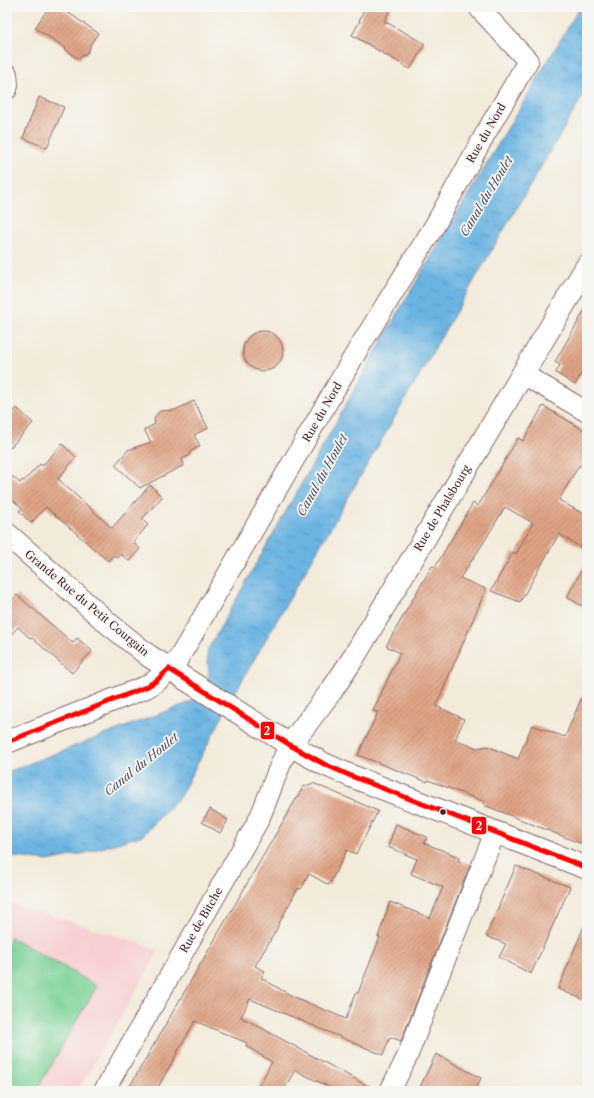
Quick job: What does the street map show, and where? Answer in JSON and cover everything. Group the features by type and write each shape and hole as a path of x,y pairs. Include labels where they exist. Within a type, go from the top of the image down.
{"street":[{"name":"Rue du Nord","path":"7,742 140,690 156,681 177,661 357,351 435,225 488,128 528,61 480,9"},
{"path":"7,74 7,89"},
{"name":"Rue de Phalsbourg","path":"290,745 340,678 587,266"},
{"path":"522,374 587,412"},
{"name":"Grande Rue du Petit Courgain","path":"7,534 123,636 169,670 290,745 324,764 352,776 587,868"},
{"name":"Rue de Bitche","path":"104,1091 258,821 268,798 278,768 290,745"},
{"path":"390,1091 407,1057 495,832"}],"shaded area":[{"path":"7,902 134,941 159,951 78,1091 7,1091"}],"green space":[{"path":"11,937 97,986 36,1091 7,1091 7,945"}],"water":[{"name":"Canal du Houlet","path":"580,7 587,7 587,89 240,684 180,796 143,835 85,853 48,861 7,856 7,772 193,701 209,675 207,651 400,309"}],"building":[{"path":"49,7 60,7 98,33 86,54 79,59 65,49 66,48 35,28"},
{"path":"365,7 392,7 384,21 425,44 410,69 352,35 360,21"},
{"path":"39,97 64,107 47,148 23,138"},
{"path":"587,306 587,364 575,385 556,373 560,365 555,362"},
{"path":"259,331 267,331 274,334 280,340 283,351 280,362 274,368 267,371 259,371 252,368 246,362 243,355 243,347 246,340 252,334"},
{"path":"194,401 208,428 194,435 200,446 190,452 190,455 182,459 184,465 140,488 115,465 128,450 151,442 144,430 155,424 154,418 160,411 175,410"},
{"path":"543,406 587,432 587,470 579,465 559,500 587,516 587,551 559,534 520,602 491,591 513,552 516,554 533,523 505,507 460,578 486,589 436,706 464,719 455,740 477,748 487,746 518,759 532,725 565,737 587,685 587,846 484,805 485,802 428,780 427,782 358,755 378,712 373,711 400,653 386,646 432,566 435,567 473,503 478,506 518,438 523,441"},
{"path":"17,408 33,423 7,451 7,419"},
{"path":"62,444 76,457 58,479 112,528 150,485 162,497 142,519 148,525 133,542 140,549 129,561 121,554 118,558 114,555 108,561 46,507 31,523 19,511 22,508 7,495 7,472 20,483 22,480 24,481 40,464 42,466"},
{"path":"587,560 587,609 567,597"},
{"path":"17,595 73,643 77,638 92,651 72,673 18,627 7,639 7,606"},
{"path":"313,783 378,811 356,854 347,850 329,885 309,874 301,889 298,888 278,927 255,966 265,971 261,978 292,996 346,1019 380,937 378,937 390,902 430,918 443,887 411,874 417,859 388,847 396,824 427,837 424,843 459,857 458,861 470,865 401,1041 390,1037 383,1055 250,999 241,1017 377,1091 337,1091 295,1070 283,1091 256,1091 272,1062 246,1046 247,1043 195,1021 156,1091 127,1091 303,787"},
{"path":"210,809 228,820 220,833 202,822"},
{"path":"516,866 570,887 531,974 499,957 506,944 486,936"},
{"path":"587,919 587,1001 558,989"},
{"path":"436,1054 481,1078 475,1091 418,1091"}],"transit line":[{"name":"2","path":"169,669 290,745 324,764 351,776 587,868"},
{"name":"2","path":"7,742 146,687 156,681 169,669"}]}
